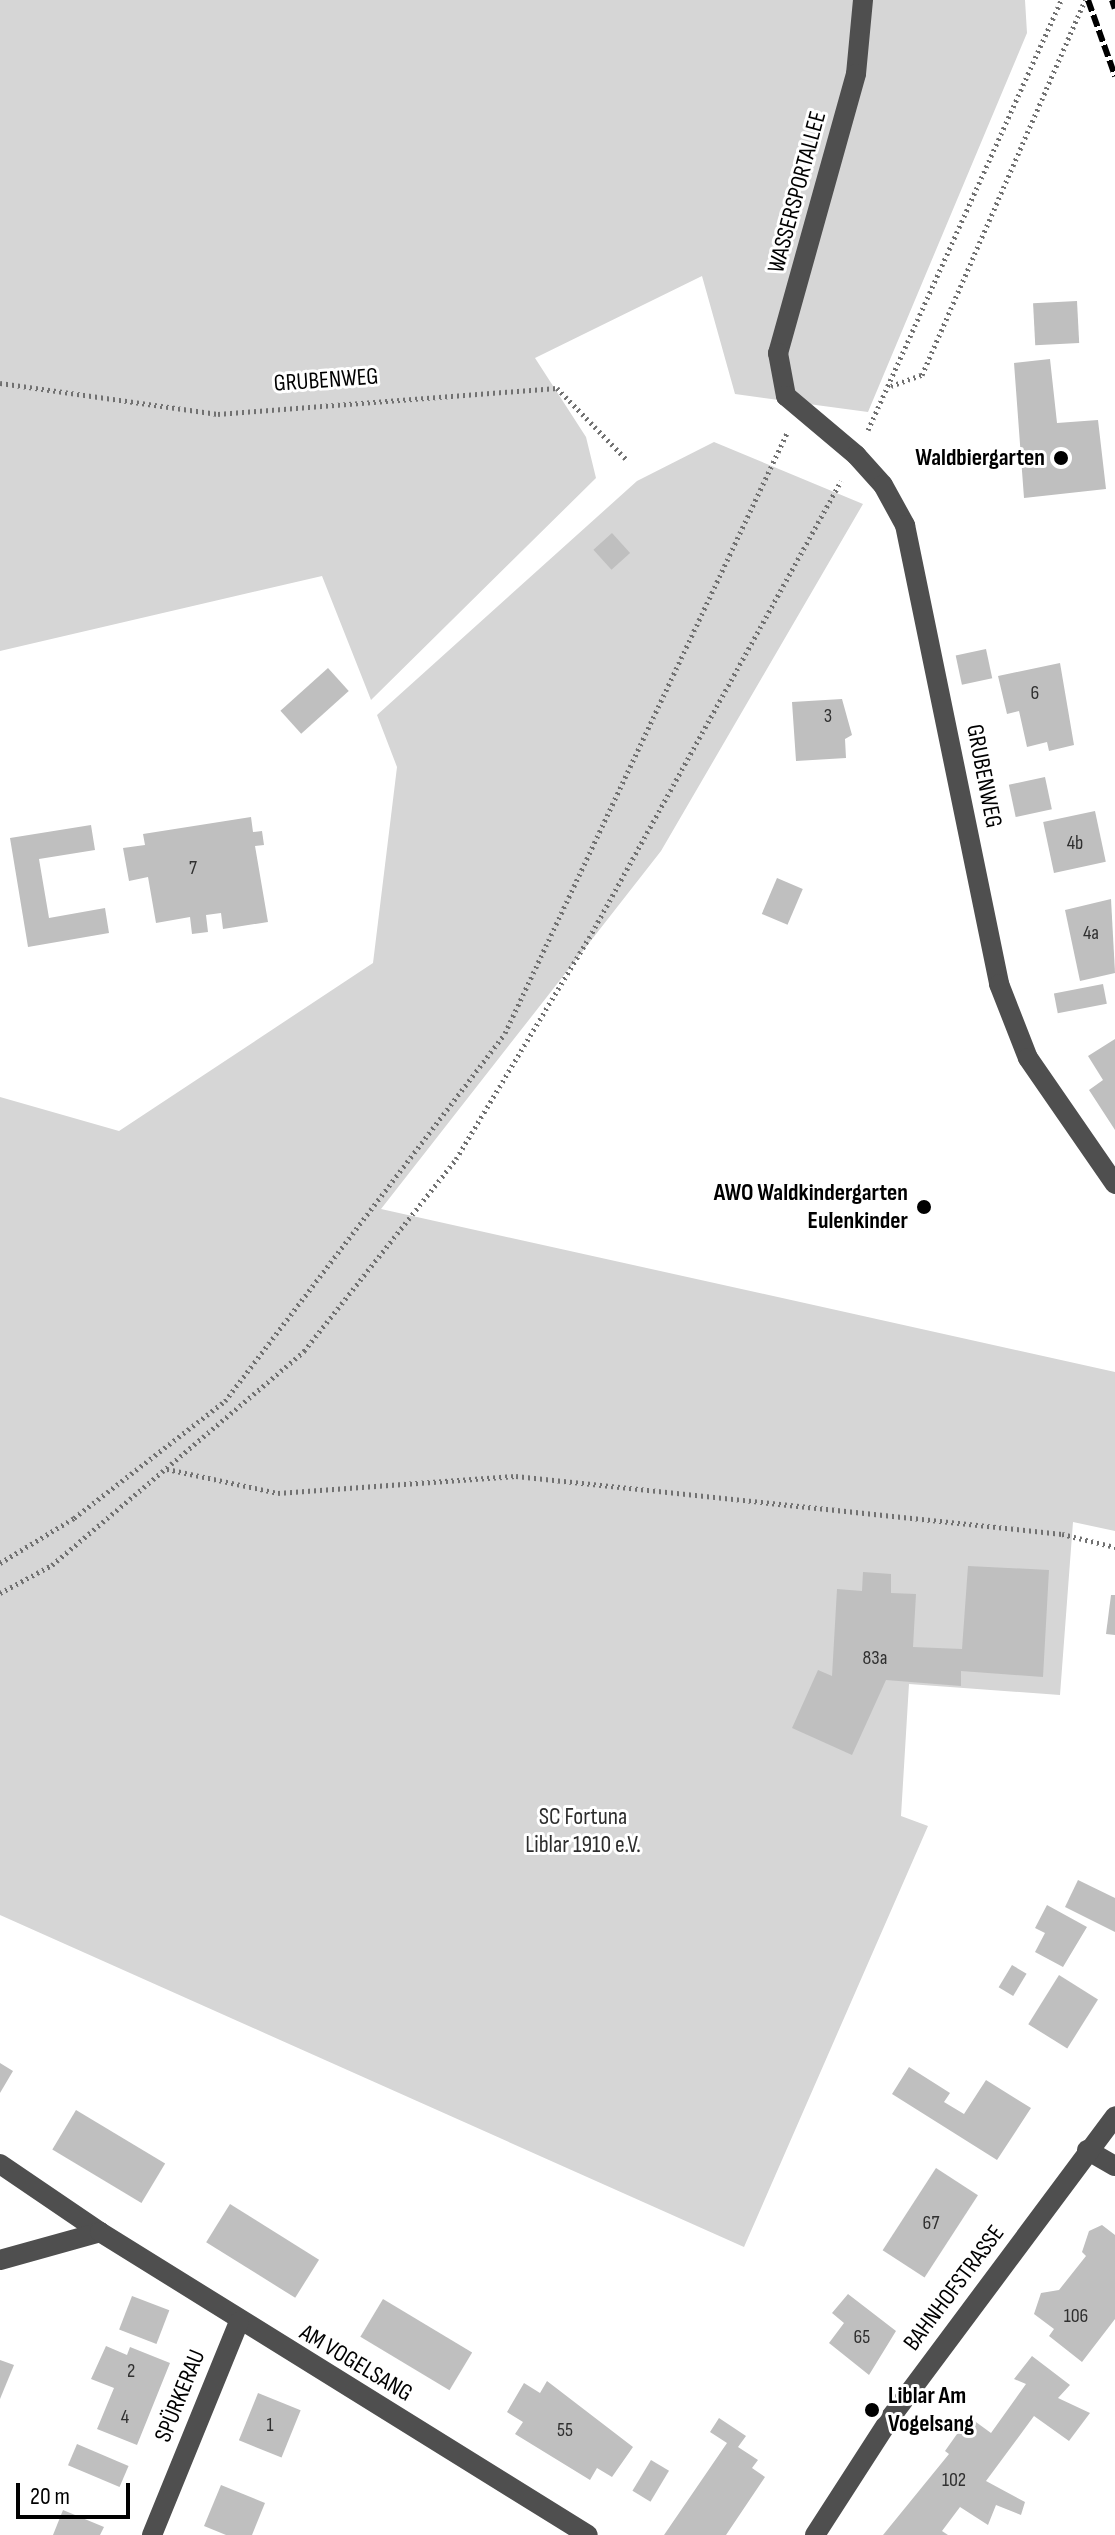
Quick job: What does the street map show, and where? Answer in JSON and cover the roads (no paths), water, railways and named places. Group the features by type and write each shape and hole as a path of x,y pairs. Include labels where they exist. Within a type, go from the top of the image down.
{"street":[{"name":"WASSERSPORTALLEE","path":"799,409 778,353 856,74 863,0"},
{"name":"GRUBENWEG","path":"799,409 856,455 883,485 905,525 999,984 1028,1058 1115,1184"},
{"name":"BAHNHOFSTRASSE","path":"818,2534 891,2417 1115,2116"},
{"path":"1087,2150 1115,2166"},
{"name":"AM VOGELSANG","path":"0,2164 239,2322 588,2535"},
{"path":"0,2260 100,2232"},
{"name":"SPÜRKERAU","path":"152,2535 239,2322"}],"railway":[{"path":"1088,0 1115,76"},
{"path":"1112,0 1115,9"}],"place":[{"name":"Waldbiergarten","path":"1061,458"},
{"name":"AWO Waldkindergarten Eulenkinder","path":"924,1207"},
{"name":"Liblar Am Vogelsang","path":"872,2410"}],"park label":[{"name":"SC Fortuna Liblar 1910 e.V.","path":"583,1831"}]}
